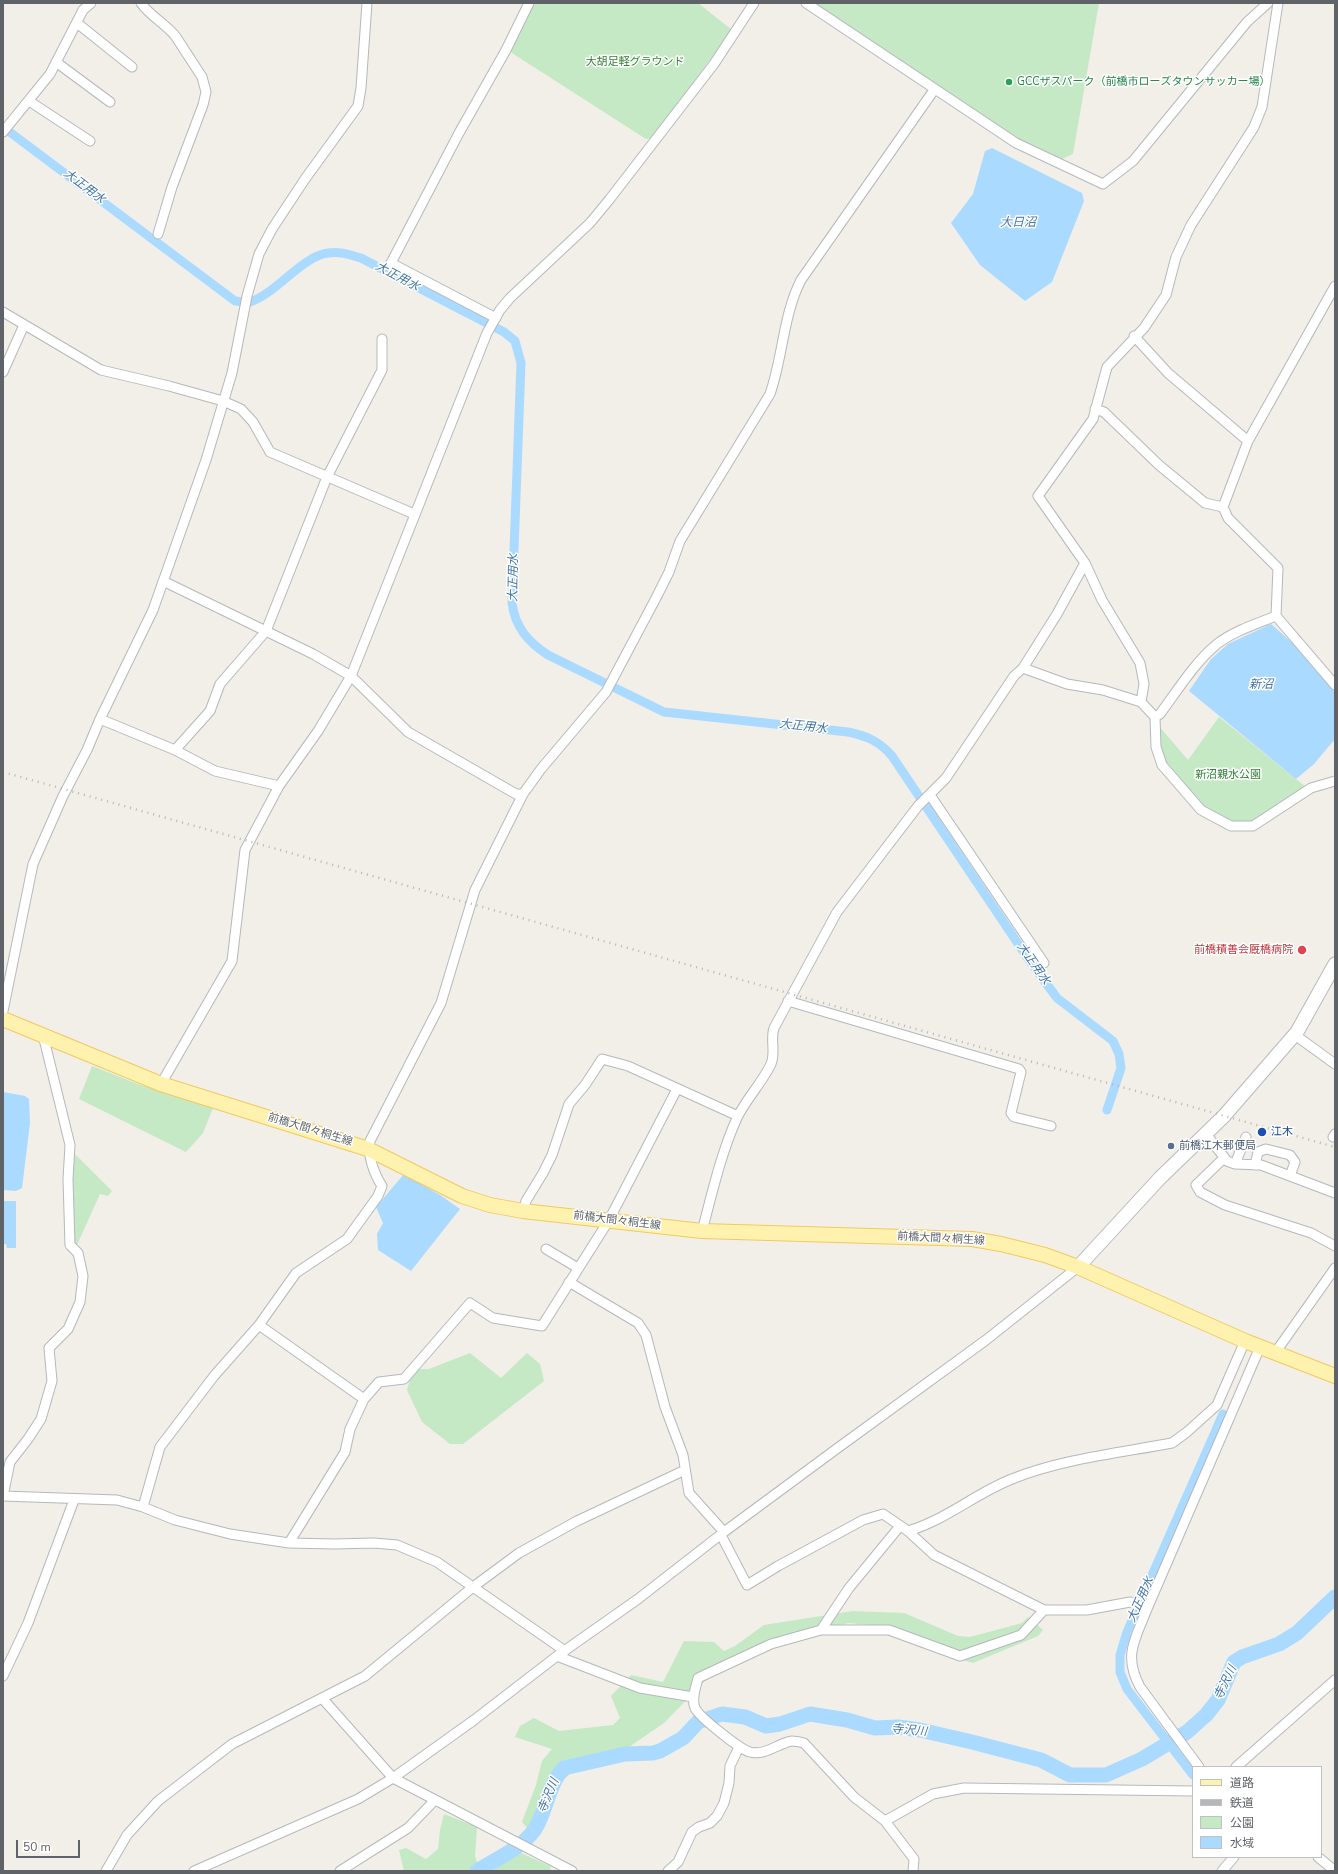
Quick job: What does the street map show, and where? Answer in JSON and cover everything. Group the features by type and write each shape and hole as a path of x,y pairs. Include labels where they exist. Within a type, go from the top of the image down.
{"main road":[{"name":"前橋大間々桐生線","path":"3,1019 161,1084 368,1149 462,1196 490,1205 523,1211 702,1231 972,1239 1001,1244 1046,1255 1078,1267 1253,1344 1335,1376"}],"street":[{"path":"6,128 50,74 83,10 91,3"},
{"path":"140,3 154,18 171,31 176,37 202,77 206,87 203,105 172,187 158,234"},
{"path":"3,1011 33,864 63,796 87,750 100,719 153,610 206,460 224,401 237,352 247,296 259,254 272,229 305,179 358,106 361,88 367,3"},
{"path":"495,319 391,263 459,133 506,50 529,3"},
{"path":"161,1084 232,960 245,850 279,786 318,731 350,676 414,514 495,319 510,298 590,223 609,200 714,64 754,3"},
{"path":"806,3 934,90 1016,143 1103,184 1133,161 1247,22 1268,3"},
{"path":"1141,702 1144,684 1140,662 1102,600 1084,563 1038,496 1092,419 1107,367 1134,336 1144,328 1166,295 1176,257 1191,225 1254,127 1262,107 1278,3"},
{"path":"77,23 132,67"},
{"path":"56,62 110,102"},
{"path":"143,1507 160,1447 214,1376 259,1325 296,1273 347,1239 378,1196 382,1186 376,1176 368,1149 370,1141 441,1003 474,890 523,794 541,769 606,692 660,591 680,541 770,394 776,376 790,306 801,280 934,90"},
{"path":"29,101 90,141"},
{"path":"1335,286 1248,441 1223,507 1228,518 1278,568 1276,616 1335,685"},
{"path":"3,312 101,370 224,401 242,409 253,422 270,452 414,514"},
{"path":"3,372 24,325"},
{"path":"1134,336 1168,372 1248,441"},
{"path":"174,750 210,711 220,684 266,631 327,477 382,370 382,339"},
{"path":"1095,409 1104,412 1159,464 1205,503 1223,507"},
{"path":"702,1231 731,1133 738,1116 771,1063 772,1034 836,912 918,806 946,778 1014,676 1024,668 1057,614 1084,563"},
{"path":"163,581 313,654 350,676 408,732 516,794 523,794"},
{"path":"1155,717 1160,714 1187,677 1217,645 1234,634 1276,616"},
{"path":"1024,668 1067,684 1103,690 1141,702 1155,717 1156,747 1162,765 1201,810 1231,826 1253,826 1311,788 1335,781"},
{"path":"100,719 174,750 216,771 279,786"},
{"path":"929,796 1044,963"},
{"path":"194,1871 358,1799 393,1778 474,1720 561,1653 638,1598 722,1533 986,1340 1078,1267 1160,1178 1206,1134 1294,1035 1309,1013 1335,964"},
{"path":"788,1001 1019,1069 1021,1072 1011,1113 1014,1117 1051,1126"},
{"path":"43,1035 70,1145 68,1179 70,1245 78,1253 83,1276 80,1302 68,1329 48,1348 52,1381 41,1419 10,1462 3,1496 74,1500 117,1500 143,1507 175,1520 230,1534 289,1543 374,1543 397,1545 437,1562 561,1653 640,1688 693,1696"},
{"path":"1294,1035 1335,1064"},
{"path":"523,1211 526,1201 543,1174 552,1155 569,1104 585,1085 602,1059 628,1066 738,1116"},
{"path":"289,1543 345,1452 350,1429 364,1399 379,1382 404,1379 470,1303 493,1318 542,1326 609,1220 677,1089"},
{"path":"1206,1134 1227,1161 1235,1164 1261,1166 1335,1193"},
{"path":"1235,1164 1246,1137"},
{"path":"1255,1165 1258,1152 1266,1149 1290,1155 1295,1162 1290,1176"},
{"path":"1224,1158 1196,1185 1200,1192 1227,1206 1311,1233 1335,1246"},
{"path":"546,1249 578,1268"},
{"path":"1275,1353 1335,1268"},
{"path":"569,1282 638,1323 646,1335 665,1407 683,1455 689,1493 722,1533 747,1585 778,1566 863,1520 883,1514 908,1531 934,1555 1044,1610 1087,1610 1130,1602 1145,1608"},
{"path":"259,1325 364,1399"},
{"path":"908,1531 925,1526 1010,1480 1045,1468 1172,1443 1216,1405 1253,1344"},
{"path":"1198,1766 1140,1687 1131,1664 1132,1648 1145,1608 1253,1344"},
{"path":"106,1871 127,1835 158,1801 232,1744 365,1676 472,1587 519,1553 577,1521 685,1470"},
{"path":"3,1676 28,1623 74,1500"},
{"path":"822,1630 849,1588 900,1526"},
{"path":"913,1871 914,1859 885,1821 854,1797 804,1743 792,1741 764,1752 751,1752 739,1747 712,1726 695,1709 693,1696 698,1678 770,1644 822,1630 889,1630 960,1656 1021,1635 1044,1610"},
{"path":"1237,1766 1335,1680"},
{"path":"322,1698 393,1778 572,1871"},
{"path":"668,1871 678,1862 692,1832 699,1826 710,1823 717,1816 724,1803 729,1783 730,1766 739,1747"},
{"path":"885,1821 933,1794 964,1788 1192,1791"},
{"path":"340,1871 408,1828 435,1800"},
{"path":"1222,1871 1233,1858"},
{"path":"1319,1858 1335,1871"}],"green space":[{"name":"大胡足軽グラウンド","path":"535,3 698,3 732,30 652,138 646,139 512,53 510,49"},
{"name":"GCCザスパーク（前橋市ローズタウンサッカー場）","path":"813,3 1099,3 1073,154 1060,160 1020,141"},
{"name":"新沼親水公園","path":"1219,717 1306,787 1252,823 1231,821 1203,807 1164,764 1159,747 1158,725 1188,760"},
{"path":"92,1066 138,1084 213,1108 203,1133 186,1152 79,1099"},
{"path":"73,1152 112,1191 108,1196 100,1194 76,1247 73,1241 70,1179"},
{"path":"470,1353 501,1378 527,1353 540,1364 544,1381 463,1444 450,1444 422,1422 407,1390 413,1369 429,1369"},
{"path":"853,1611 904,1613 958,1636 970,1637 1022,1623 1028,1617 1043,1630 1038,1636 973,1663 919,1647 899,1628 849,1623 766,1640 704,1682 664,1723 626,1749 579,1767 559,1783 547,1812 528,1829 522,1822 536,1785 542,1761 552,1749 515,1737 520,1726 534,1718 559,1731 613,1725 620,1718 611,1696 631,1675 663,1682 684,1641 714,1642 724,1651 735,1646 764,1625"},
{"path":"444,1814 477,1827 475,1856 480,1871 404,1871 399,1850 406,1848 426,1859 438,1849 440,1830"},
{"path":"519,1852 550,1866 551,1871 492,1871"}],"water":[{"name":"大日沼","path":"992,148 1082,193 1084,201 1052,282 1025,301 980,265 951,223 973,194 985,151"},
{"name":"新沼","path":"1271,624 1297,647 1335,692 1335,739 1314,764 1296,779 1189,691 1211,659 1228,644"},
{"path":"3,1092 25,1096 29,1099 30,1123 22,1188 16,1191 3,1190"},
{"path":"404,1174 440,1195 460,1209 411,1271 378,1250 377,1234 383,1223 376,1207"},
{"path":"3,1201 16,1201 16,1248 7,1248 6,1244 3,1244"}],"waterway":[{"name":"大正用水","path":"3,127 235,301 250,302 270,291 299,267 318,256 328,253 341,253 361,258 504,332 515,341 521,363 512,603 519,627 534,645 548,655 664,712 848,732 867,737 882,746 892,756 1027,957 1057,998 1113,1041 1119,1054 1121,1068 1107,1110"},
{"name":"大正用水","path":"1192,1774 1127,1689 1120,1672 1120,1655 1127,1632 1223,1414"},
{"name":"寺沢川","path":"477,1871 516,1847 530,1836 539,1822 554,1782 564,1768 625,1754 653,1753 660,1751 683,1738 698,1722 722,1714 745,1717 766,1726 780,1724 810,1714 847,1720 875,1728 898,1727 920,1730 1041,1760 1070,1775 1106,1775 1142,1759 1187,1732 1206,1715 1218,1700 1234,1662 1242,1657 1279,1644 1297,1633 1335,1597"}],"railway":[{"path":"3,772 1335,1147"}],"place":[{"name":"GCCザスパーク（前橋市ローズタウンサッカー場）","path":"1009,82"},
{"name":"前橋積善会厩橋病院","path":"1302,950"},
{"name":"江木","path":"1262,1132"},
{"name":"前橋江木郵便局","path":"1171,1146"}]}
